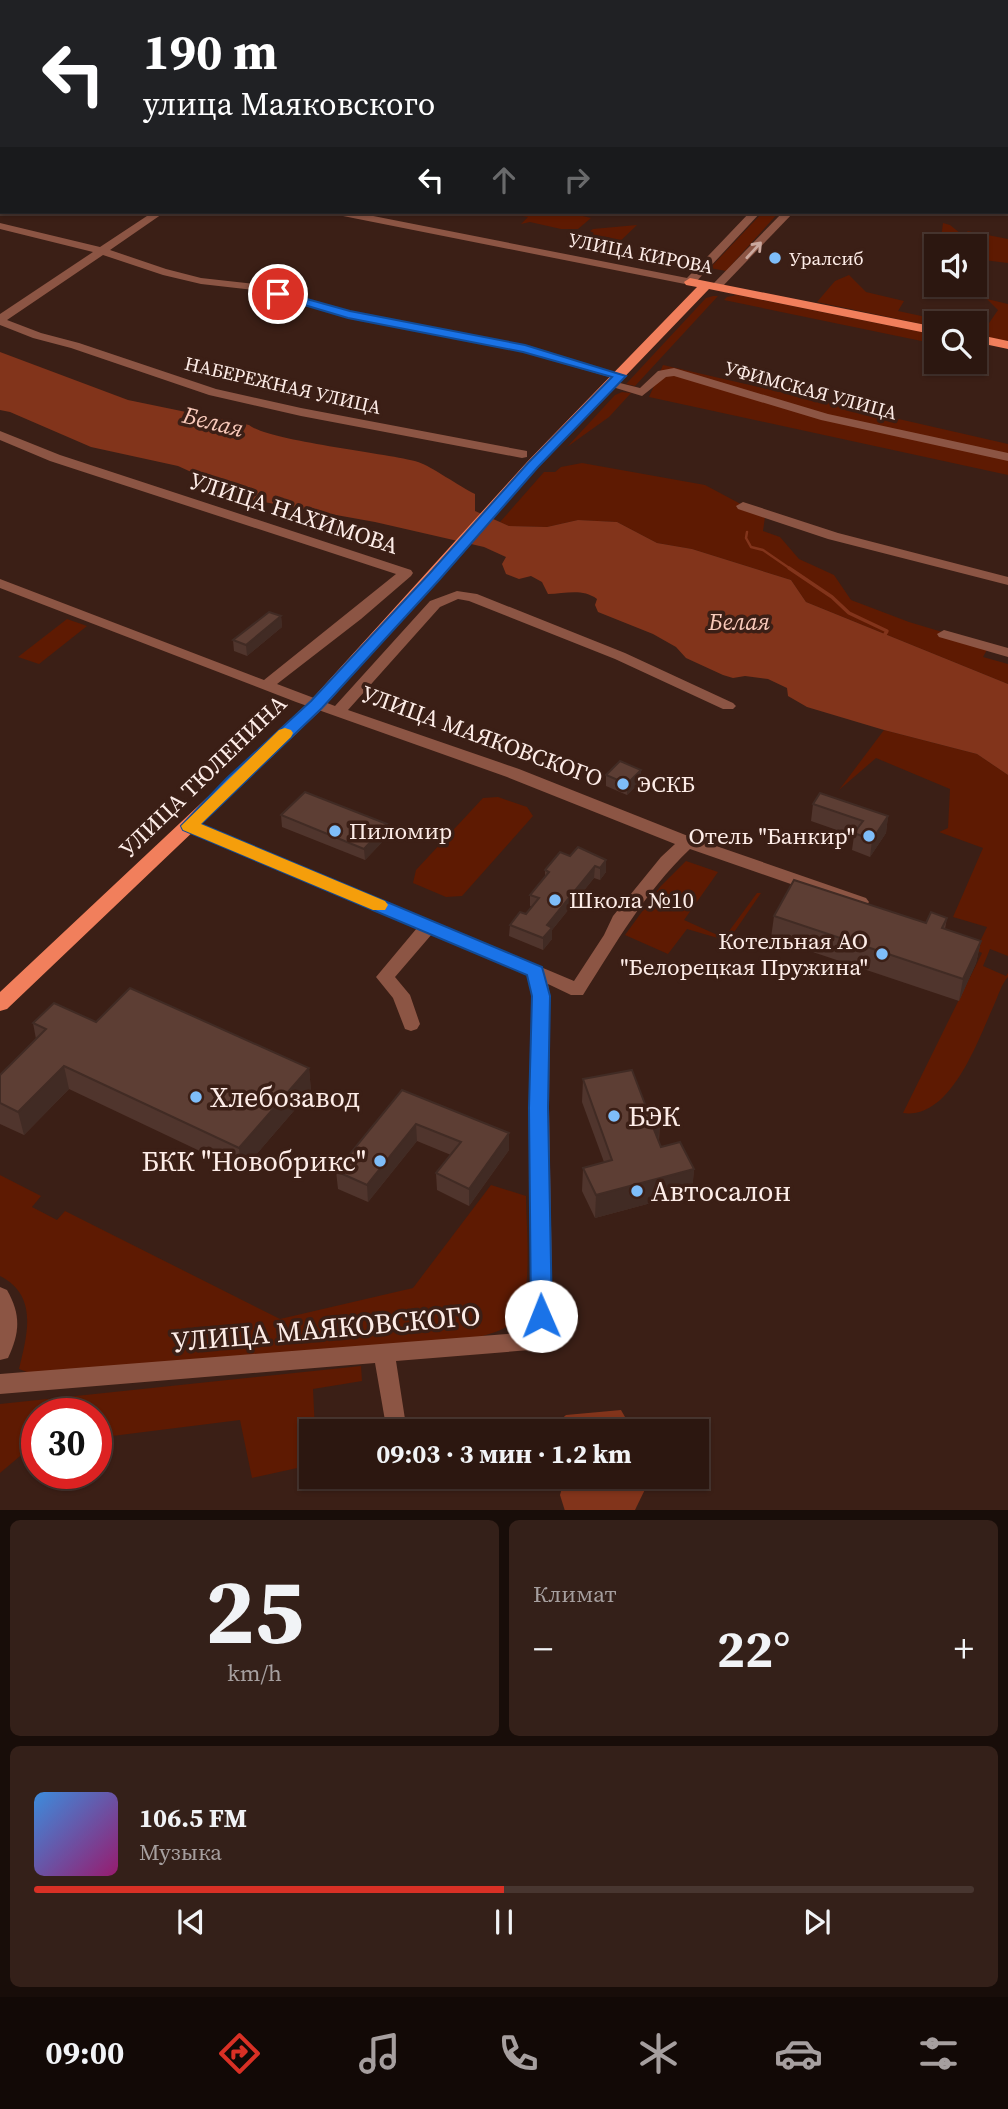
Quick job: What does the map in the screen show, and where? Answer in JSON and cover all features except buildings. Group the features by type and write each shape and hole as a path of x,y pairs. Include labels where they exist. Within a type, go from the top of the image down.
{"main road":[{"name":"УЛИЦА КИРОВА","path":"690,282 924,329"},
{"name":"УЛИЦА ТЮЛЕНИНА","path":"0,1004 317,704 434,577 527,460 616,380 711,286"},
{"path":"987,341 1008,345"}],"street":[{"path":"0,320 157,214"},
{"name":"УЛИЦА КИРОВА","path":"348,214 690,282"},
{"path":"690,282 754,214"},
{"path":"711,286 787,214"},
{"name":"УФИМСКАЯ УЛИЦА","path":"0,226 102,251 163,272 201,281 255,287 348,314 525,349 616,380 642,392 663,374 674,372 825,417 1008,457"},
{"name":"НАБЕРЕЖНАЯ УЛИЦА","path":"0,320 37,336 75,345 213,392 527,460"},
{"name":"УЛИЦА НАХИМОВА","path":"0,435 55,458 406,573 356,616 267,685"},
{"path":"743,506 833,536 1008,581"},
{"name":"УЛИЦА МАЯКОВСКОГО","path":"0,583 338,712 513,773 687,842 874,907"},
{"path":"338,712 435,604 457,595 472,597 621,656 728,706"},
{"path":"944,634 1008,653"},
{"path":"189,826 577,990 612,936 619,920 667,861 687,842"},
{"path":"411,1024 401,995 385,977 429,926"},
{"name":"УЛИЦА МАЯКОВСКОГО","path":"0,1384 542,1340 539,1120 541,996 536,971"},
{"path":"0,1296 6,1310 8,1328 0,1351"},
{"path":"384,1353 395,1419"}],"shaded area":[{"path":"511,214 575,214 591,218 578,229 561,229 530,222 521,224 528,217"},
{"path":"761,214 777,214 726,271 710,268"},
{"path":"943,223 961,234 942,234"},
{"path":"637,225 613,248 617,250 612,255 595,252 602,242 588,239 594,233 590,231 593,229"},
{"path":"987,235 1008,239 1008,263 987,260"},
{"path":"849,275 866,292 904,301 898,311 924,317 924,324 817,302 835,281"},
{"path":"737,295 924,333 924,342 724,300"},
{"path":"718,296 635,386 626,384 706,298"},
{"path":"987,299 1008,304 1008,341 987,337 987,326 998,310"},
{"path":"663,365 1008,444 1008,475 649,397"},
{"path":"622,392 631,393 609,417 567,447 615,395"},
{"path":"582,463 705,485 765,517 763,531 780,537 799,559 834,575 851,600 909,622 989,646 983,657 1008,664 1008,684 806,602 791,580 692,549 657,543 617,522 578,520 547,527 509,526 500,522 544,472 555,472 561,467"},
{"path":"67,619 87,626 39,664 18,657"},
{"path":"884,730 977,754 1008,775 1008,956 990,949 983,966 1006,976 1008,973 1008,977 960,1075 949,1091 935,1104 920,1112 903,1113 982,953 976,950 987,927 953,917 983,848 939,832 948,828 950,789 876,758 839,790"},
{"path":"498,797 527,807 533,816 462,896 446,897 413,883 416,870 483,798"},
{"path":"686,861 718,872 684,920 724,938 757,893 761,893 728,941 687,929 668,954 625,935 660,887"},
{"path":"0,1175 41,1196 32,1207 57,1220 65,1211 280,1319 413,1288 491,1185 526,1196 528,1261 525,1297 515,1320 499,1331 480,1337 37,1376 19,1369 27,1330 25,1305 21,1294 0,1276"},
{"path":"361,1366 362,1381 313,1389 314,1419 299,1419 299,1468 252,1478 240,1420 112,1436 112,1398 57,1398"},
{"path":"21,1402 21,1455 0,1473 0,1404"}],"water":[{"name":"Белая","path":"0,352 128,400 249,425 260,431 302,441 418,462 475,494 475,511 509,526 547,527 578,520 617,522 657,543 692,549 791,580 806,602 1008,684 1008,775 977,754 807,707 788,696 787,688 768,679 745,676 733,678 723,675 686,658 676,647 653,634 598,612 595,605 597,599 591,596 579,593 548,594 542,582 531,576 519,579 506,574 502,564 506,557 484,547 375,522 253,500 178,466 91,447 0,410"},
{"path":"621,1410 626,1419 562,1419 566,1415"},
{"path":"562,1489 645,1489 635,1510 565,1510 560,1495"}],"waterway":[{"path":"747,532 746,538 751,547 763,550 792,570"},
{"path":"789,568 832,597 849,613 887,631 884,636"}],"slow traffic":[{"path":"285,733 189,826 379,905"}],"place":[{"name":"Уралсиб","path":"775,258"},
{"name":"ЭСКБ","path":"623,784"},
{"name":"Пиломир","path":"335,831"},
{"name":"Отель \"Банкир\"","path":"869,836"},
{"name":"Школа №10","path":"555,900"},
{"name":"Котельная АО \"Белорецкая Пружина\"","path":"882,954"},
{"name":"Хлебозавод","path":"196,1097"},
{"name":"БЭК","path":"614,1116"},
{"name":"БКК \"Новобрикс\"","path":"380,1161"},
{"name":"Автосалон","path":"637,1191"}],"route":[{"path":"278,294 348,314 525,349 620,376 532,465 317,704 232,782 189,826 536,971 541,996 541,1316"}]}
